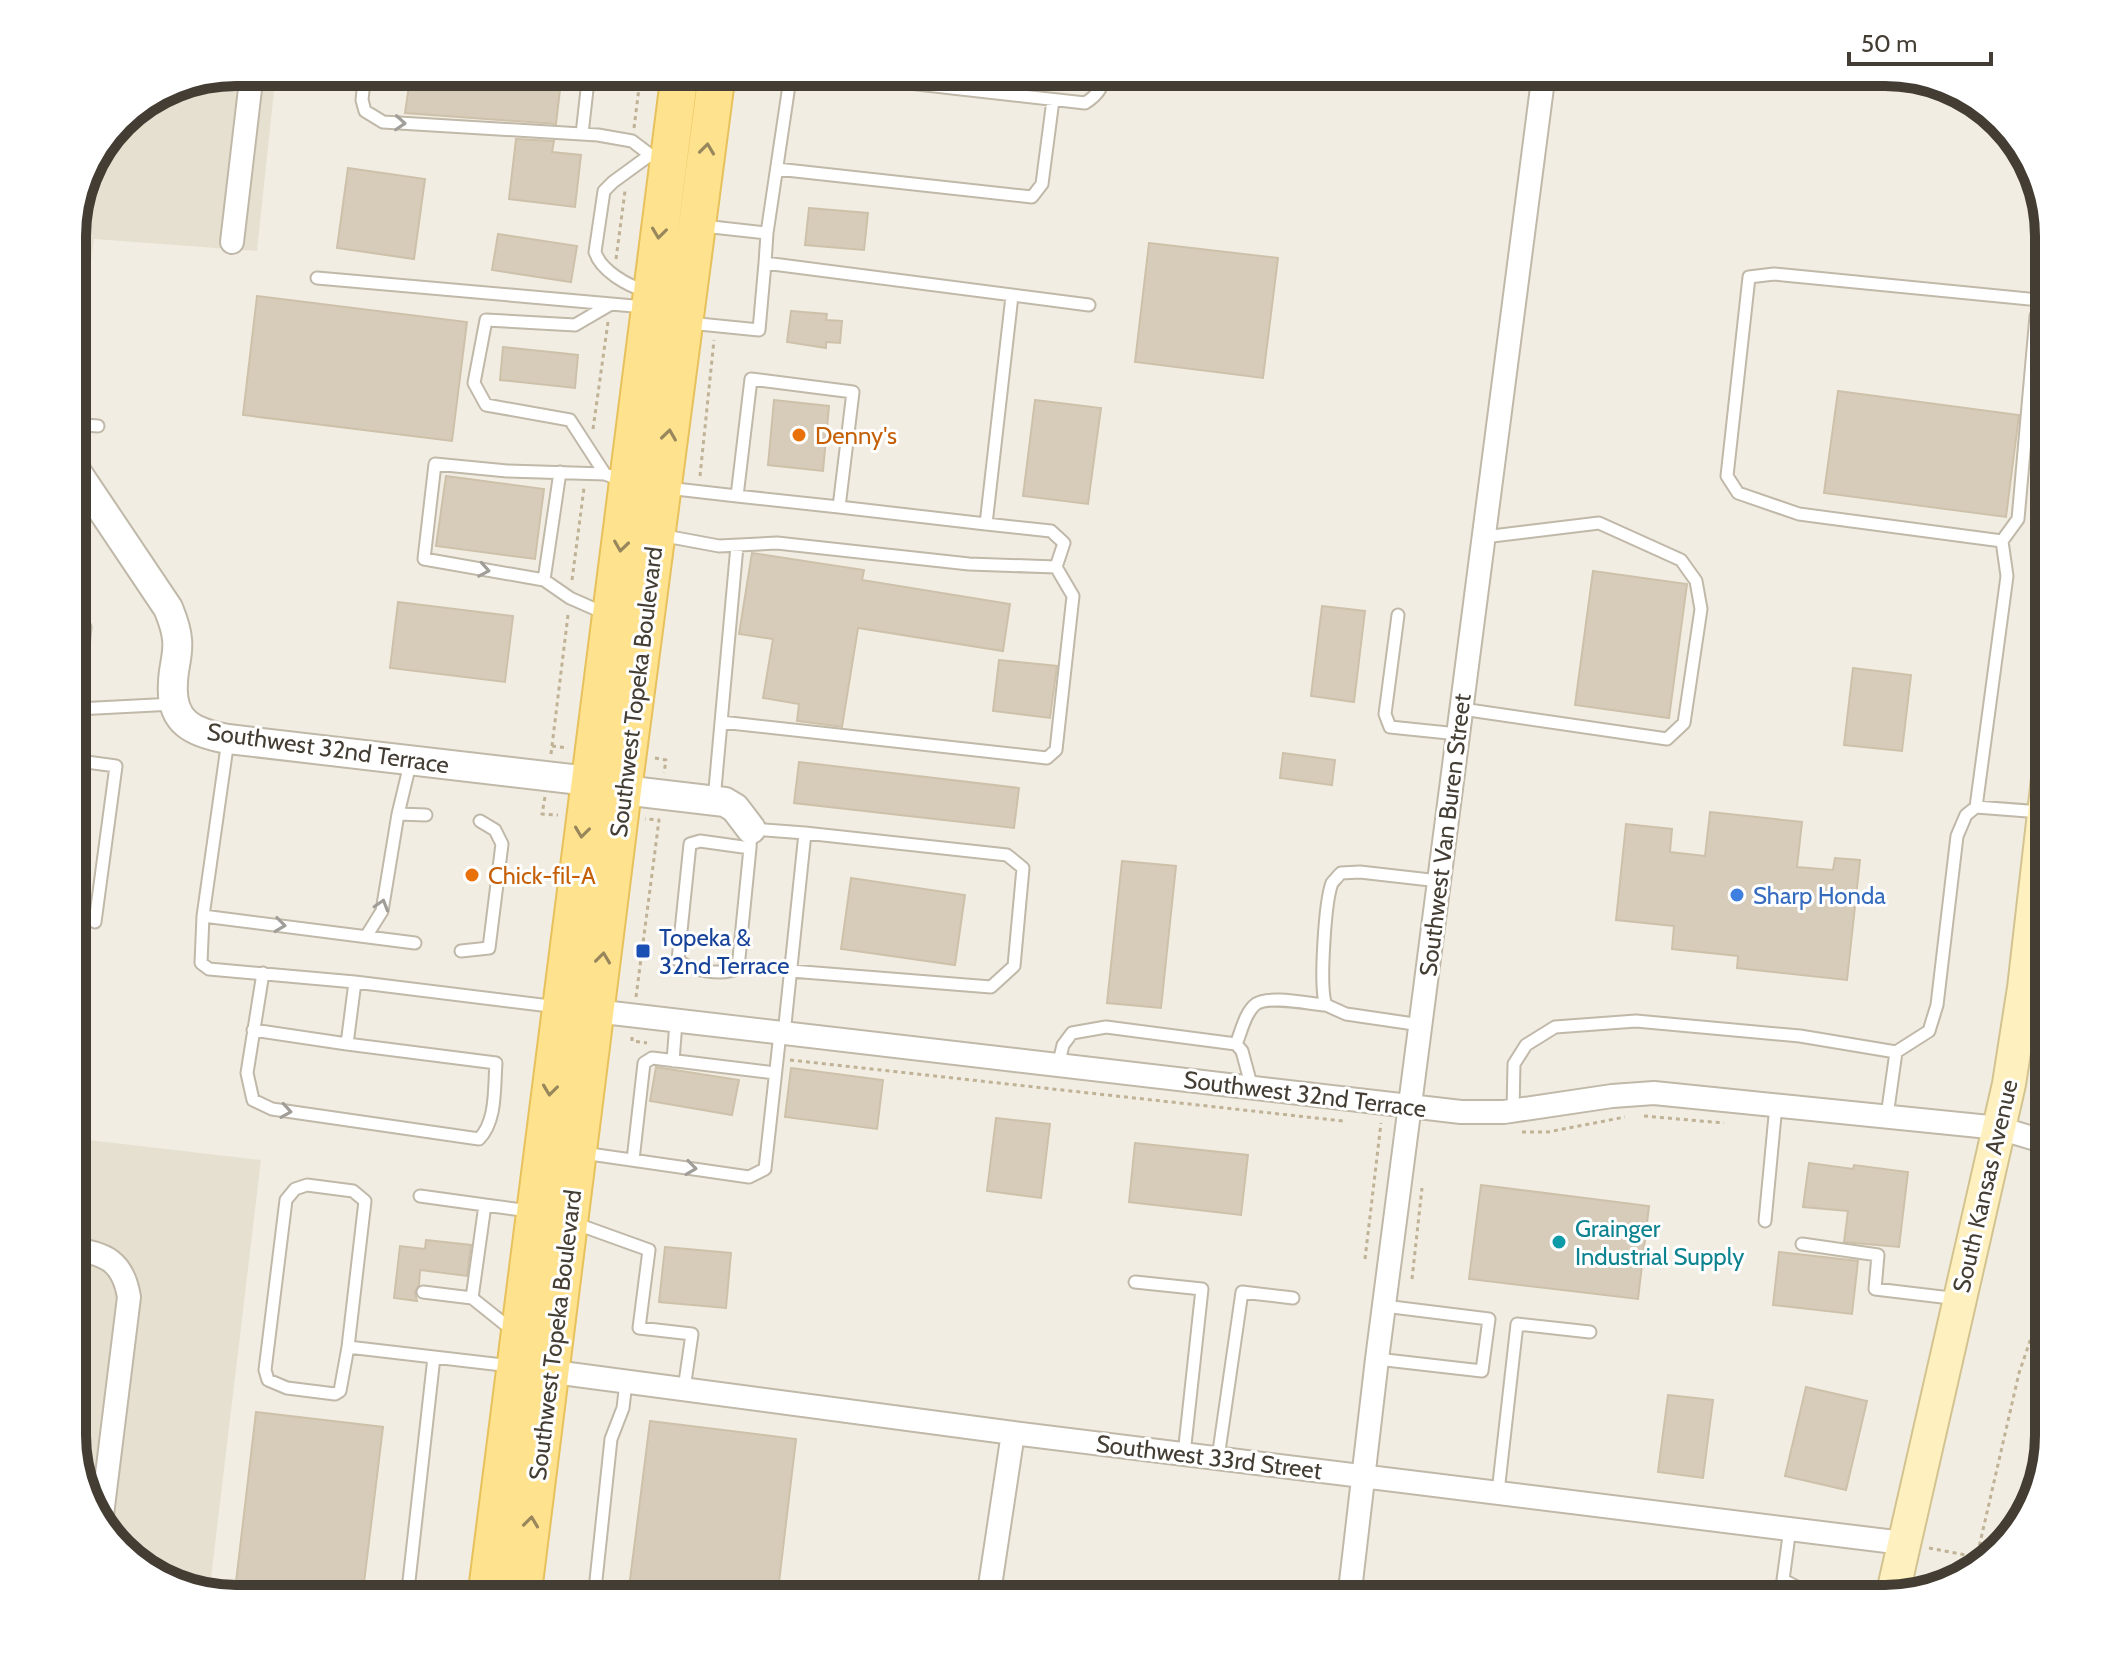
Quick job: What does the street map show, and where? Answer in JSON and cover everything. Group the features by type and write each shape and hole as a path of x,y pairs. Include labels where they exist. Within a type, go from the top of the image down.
{"main road":[{"name":"Southwest Topeka Boulevard","path":"488,1585 528,1358 570,1221 597,1012 611,796 611,617 632,481 650,300 659,162 677,86"},
{"name":"Southwest Topeka Boulevard","path":"522,1585 535,1212 584,816 611,796 656,534 632,481 695,323 697,226 715,86"},
{"path":"650,300 695,323"},
{"name":"South Kansas Avenue","path":"1895,1585 1999,1128 2024,988 2035,891"}],"street":[{"path":"232,242 250,86"},
{"name":"Southwest Van Buren Street","path":"1351,1585 1377,1359 1542,86"},
{"path":"86,486 155,587 175,626 178,650 172,682 174,704"},
{"name":"Southwest 32nd Terrace","path":"174,704 183,721 192,728 228,739 548,776 611,796 725,802 735,808 750,838"},
{"name":"Southwest 32nd Terrace","path":"560,1007 1461,1112 1515,1121 1612,1096 1654,1093 1999,1128 2035,1139"},
{"path":"86,1251 102,1254 121,1271 129,1297 103,1505"},
{"name":"Southwest 33rd Street","path":"528,1358 626,1382 1903,1543"},
{"path":"990,1585 1013,1433"}],"lane":[{"path":"364,86 365,111 383,122 582,134 632,141 659,162"},
{"path":"582,134 587,86"},
{"path":"695,323 759,330 767,233 789,86"},
{"path":"935,86 1085,103 1097,95 1102,86"},
{"path":"777,169 1032,197 1042,184 1053,100"},
{"path":"650,300 598,261 595,252 604,191 628,170 659,162"},
{"path":"697,226 767,233"},
{"path":"765,263 1089,305"},
{"path":"2002,541 1799,514 1738,493 1727,476 1749,277 1774,274 2035,300"},
{"path":"317,278 611,304 650,300"},
{"path":"986,524 1012,296"},
{"path":"611,304 575,325 486,320 474,383 486,405 570,420 590,450 632,481"},
{"path":"1976,807 2007,576 2002,541 2018,519 2035,327"},
{"path":"737,496 751,379 853,392 839,507"},
{"path":"86,425 98,426"},
{"path":"611,617 570,598 544,580 424,559 435,464 507,471 586,473 737,496 1051,531 1064,543 1056,567 1073,596 1056,750 1047,758 721,722"},
{"path":"544,580 560,472"},
{"path":"1462,709 1667,739 1684,723 1701,609 1696,581 1681,560 1599,523 1484,537"},
{"path":"656,534 719,546 777,543 969,564 1056,567"},
{"path":"714,801 737,546"},
{"path":"1398,615 1385,714 1390,727 1458,734"},
{"path":"86,709 174,704"},
{"path":"228,739 203,916 201,963 209,969 355,982 560,1007"},
{"path":"367,935 382,911 398,814 411,760"},
{"path":"86,762 116,766 95,922"},
{"path":"1515,1121 1514,1064 1526,1045 1555,1027 1636,1021 1800,1036 1896,1052 1929,1031 1937,1005 1957,836 1966,815 1976,807 2035,811"},
{"path":"398,814 426,815"},
{"path":"461,951 489,948 502,844 495,830 480,821"},
{"path":"578,1152 749,1177 765,1169 775,1073 791,971 805,833"},
{"path":"750,838 738,968 730,972 686,967 678,960 690,844 700,841 805,833 1007,855 1023,868 1014,966 991,987 791,971"},
{"path":"1421,1025 1335,1012 1326,1005 1322,984 1326,925 1333,883 1341,873 1360,872 1439,881"},
{"path":"203,916 415,943"},
{"path":"253,1030 496,1063 486,1132 479,1139 458,1137 272,1109 253,1100 247,1073 253,1030 263,973"},
{"path":"347,1044 355,982"},
{"path":"1236,1044 1256,1004 1268,1001 1326,1005"},
{"path":"673,1061 676,1022"},
{"path":"1058,1066 1063,1045 1072,1033 1106,1027 1236,1044 1242,1051 1252,1088"},
{"path":"1887,1116 1896,1052"},
{"path":"633,1160 644,1063 652,1058 775,1073"},
{"path":"1765,1221 1776,1104"},
{"path":"307,1185 353,1191 365,1201 348,1347 340,1391 335,1394 287,1388 268,1380 265,1370 286,1200 295,1189 307,1185"},
{"path":"420,1196 535,1212"},
{"path":"472,1298 485,1205"},
{"path":"570,1221 649,1250 639,1328 692,1334 684,1389"},
{"path":"1802,1244 1878,1255 1875,1289 1959,1299"},
{"path":"1135,1282 1202,1289 1184,1454"},
{"path":"423,1292 472,1298 528,1358"},
{"path":"1218,1458 1242,1292 1293,1298"},
{"path":"1377,1359 1482,1371 1489,1319 1384,1306"},
{"path":"1498,1492 1517,1324 1590,1332"},
{"path":"348,1347 434,1357 528,1358"},
{"path":"409,1585 434,1357"},
{"path":"595,1585 611,1439 623,1408 626,1382"},
{"path":"1790,1528 1783,1580 1793,1585"}],"path":[{"path":"632,141 639,86"},
{"path":"614,274 628,170"},
{"path":"590,450 611,304"},
{"path":"695,323 699,483"},
{"path":"584,816 542,814 586,473"},
{"path":"611,796 659,820 632,1041 675,1046"},
{"path":"777,1058 1353,1122"},
{"path":"1365,1259 1383,1103"},
{"path":"1515,1121 1548,1132 1636,1115 1728,1123"},
{"path":"1412,1279 1423,1177"},
{"path":"1977,1553 2019,1373 2035,1327"},
{"path":"1903,1543 1973,1556"}],"shaded area":[{"path":"226,86 275,86 257,251 94,239 86,300 86,226 91,197 106,161 130,130 161,106 188,94"},
{"path":"86,1140 261,1160 210,1583 170,1570 130,1541 106,1510 91,1474 86,1445"}],"building":[{"path":"409,86 560,86 556,124 405,113"},
{"path":"516,139 554,141 552,152 581,155 575,207 509,199"},
{"path":"348,168 425,179 414,259 337,248"},
{"path":"809,208 868,213 864,250 805,245"},
{"path":"498,234 577,246 571,282 492,270"},
{"path":"1149,243 1278,258 1263,378 1135,362"},
{"path":"257,296 467,322 452,441 243,415"},
{"path":"791,311 827,314 826,320 842,321 840,343 826,342 826,348 787,342"},
{"path":"503,347 578,355 575,388 500,380"},
{"path":"1838,391 2019,415 2006,517 1824,493"},
{"name":"Denny's","path":"774,400 829,406 823,471 768,465"},
{"path":"1035,400 1101,408 1088,504 1023,496"},
{"path":"446,476 544,489 535,559 436,546"},
{"path":"752,553 864,570 862,580 1010,604 1003,651 858,628 842,727 797,721 799,704 763,698 773,639 739,634"},
{"path":"1593,571 1687,584 1669,718 1575,705"},
{"path":"398,602 513,616 505,682 390,668"},
{"path":"1322,606 1365,611 1354,702 1311,696"},
{"path":"999,660 1057,666 1050,718 993,711"},
{"path":"1853,668 1911,675 1902,751 1844,745"},
{"path":"1283,753 1335,760 1332,785 1280,778"},
{"path":"799,762 1019,788 1014,828 794,803"},
{"name":"Sharp Honda","path":"1710,812 1802,822 1797,867 1833,870 1835,858 1860,860 1847,980 1737,968 1738,956 1672,949 1674,926 1616,920 1626,824 1672,829 1670,852 1705,856"},
{"path":"1122,861 1176,866 1161,1008 1107,1003"},
{"path":"851,878 965,895 955,965 841,949"},
{"path":"656,1067 739,1080 732,1115 650,1101"},
{"path":"791,1068 883,1080 877,1129 785,1117"},
{"path":"996,1118 1050,1124 1041,1198 987,1191"},
{"path":"1135,1143 1248,1155 1241,1215 1129,1202"},
{"path":"1809,1163 1908,1172 1899,1247 1844,1242 1848,1211 1803,1207"},
{"name":"Grainger Industrial Supply","path":"1481,1185 1649,1206 1638,1299 1469,1279"},
{"path":"426,1240 471,1245 467,1276 420,1270 415,1292 417,1301 394,1298 400,1246 425,1249"},
{"path":"665,1247 731,1253 726,1308 659,1302"},
{"path":"1779,1252 1858,1261 1852,1314 1773,1305"},
{"path":"1806,1387 1867,1401 1846,1490 1785,1476"},
{"path":"1668,1395 1713,1400 1703,1478 1658,1472"},
{"path":"256,1412 383,1427 364,1585 236,1585"},
{"path":"650,1421 796,1439 779,1585 629,1585"}],"place":[{"name":"Denny's","path":"799,435"},
{"name":"Chick-fil-A","path":"472,875"},
{"name":"Sharp Honda","path":"1737,895"},
{"name":"Topeka & 32nd Terrace","path":"643,951"},
{"name":"Grainger Industrial Supply","path":"1559,1242"}]}
